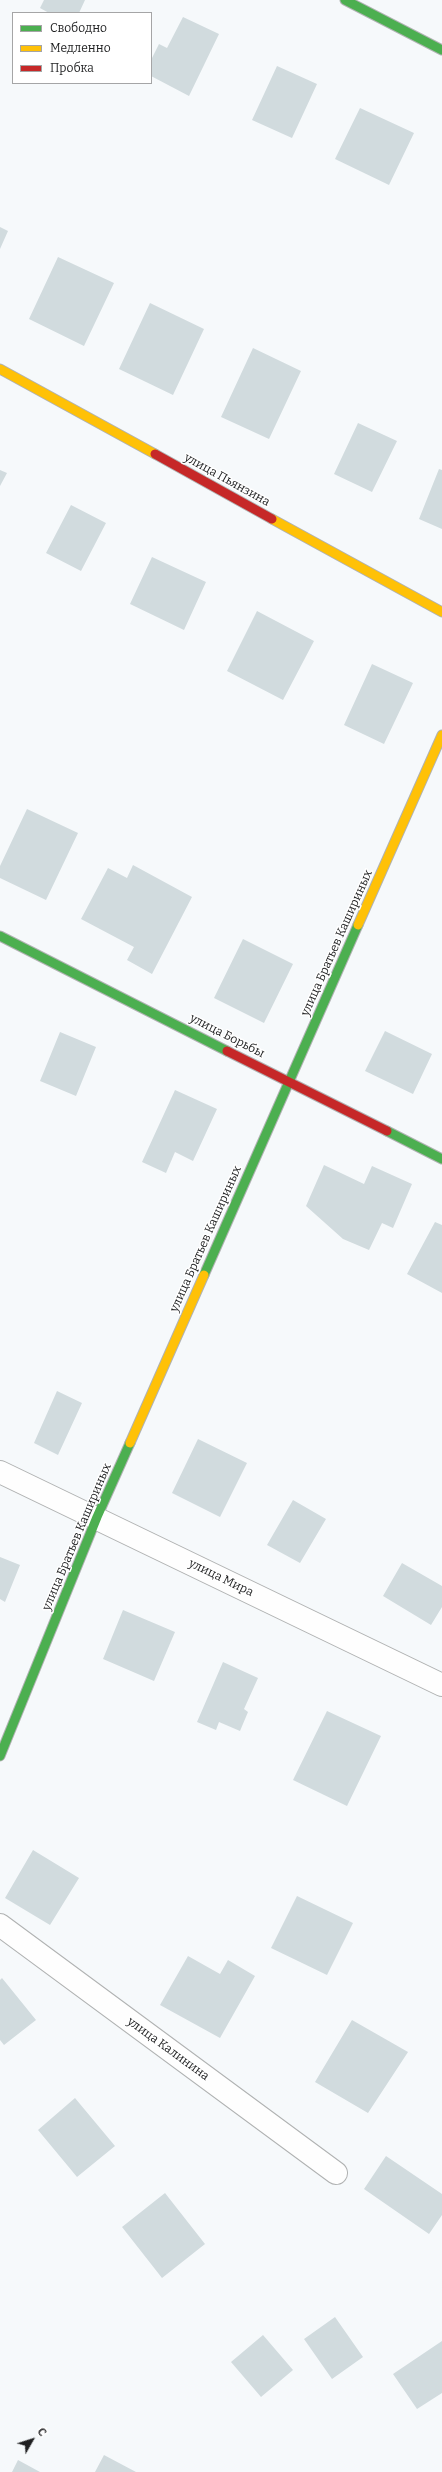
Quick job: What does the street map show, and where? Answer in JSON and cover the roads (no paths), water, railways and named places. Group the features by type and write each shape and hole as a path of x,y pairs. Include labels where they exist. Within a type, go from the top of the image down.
{"street":[{"path":"345,0 442,50"},
{"name":"улица Пьянзина","path":"0,369 442,612"},
{"name":"улица Братьев Кашириных","path":"0,1756 96,1517 442,735"},
{"name":"улица Борьбы","path":"0,936 442,1159"},
{"name":"улица Мира","path":"0,1472 442,1685"},
{"name":"улица Калинина","path":"0,1925 336,2173"}]}
